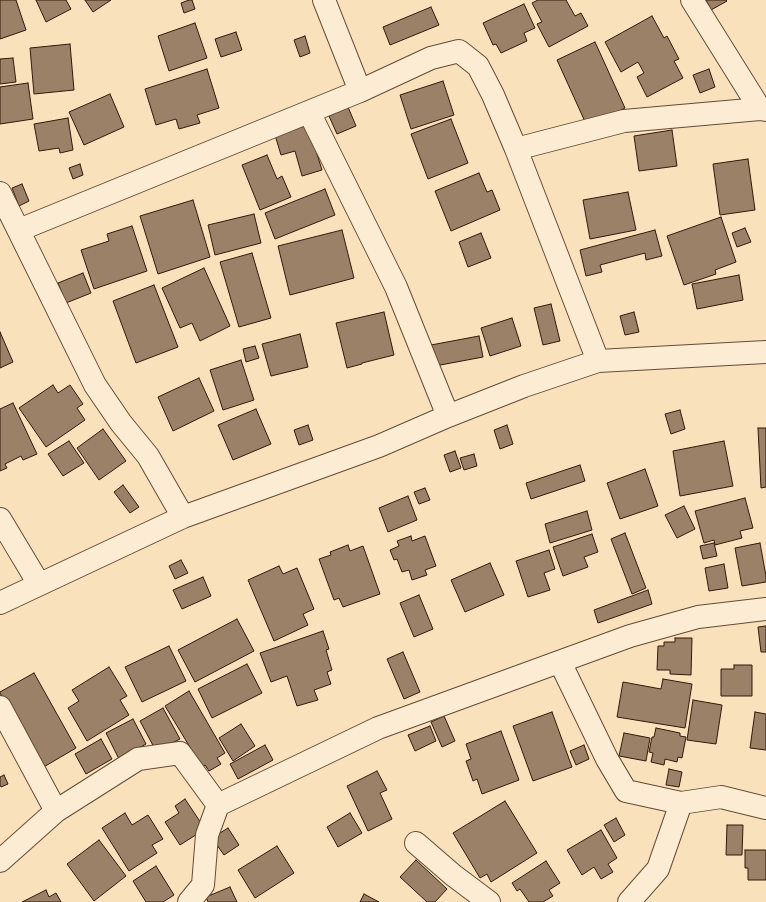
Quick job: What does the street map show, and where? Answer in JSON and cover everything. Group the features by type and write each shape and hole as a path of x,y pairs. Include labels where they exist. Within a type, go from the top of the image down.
{"street":[{"path":"324,0 360,91"},
{"path":"516,149 624,120 763,110 692,0"},
{"path":"19,230 360,91 431,58 459,51 478,66 493,96 516,149 598,361"},
{"path":"309,112 396,286 448,416"},
{"path":"0,193 95,385 121,423 148,456 182,517"},
{"path":"0,602 182,517 379,446 448,416 524,386 598,361 766,352"},
{"path":"0,519 39,584"},
{"path":"189,902 203,885 208,835 218,805 378,728 630,636 698,617 766,609"},
{"path":"560,662 607,759 626,791 681,803 721,798 766,808"},
{"path":"0,707 56,812"},
{"path":"0,862 56,812 138,759 180,753 218,805"},
{"path":"629,902 658,869 681,803"},
{"path":"416,843 453,875 489,902"}],"building":[{"path":"0,0 16,0 26,30 0,39"},
{"path":"36,0 66,0 71,9 46,22"},
{"path":"85,0 111,0 93,12"},
{"path":"192,0 195,9 184,13 181,3"},
{"path":"538,0 566,0 575,16 581,13 588,26 549,47 537,24 542,22 532,3"},
{"path":"706,0 726,0 727,1 711,10"},
{"path":"524,4 535,28 524,33 527,41 501,53 496,44 493,45 483,23"},
{"path":"431,7 439,25 390,45 383,27"},
{"path":"652,16 664,38 667,36 679,59 674,61 683,78 647,97 637,77 644,73 638,62 621,72 605,42"},
{"path":"195,23 207,58 169,71 158,36"},
{"path":"236,32 242,50 221,57 215,39"},
{"path":"305,36 310,53 300,57 294,40"},
{"path":"595,42 625,108 587,126 557,60"},
{"path":"70,44 74,90 34,94 30,48"},
{"path":"13,58 16,82 0,84 0,59"},
{"path":"207,69 219,108 197,115 200,123 179,129 176,119 156,125 145,89"},
{"path":"709,69 715,87 700,93 693,75"},
{"path":"443,81 454,115 411,129 400,95"},
{"path":"28,83 33,119 0,124 0,87"},
{"path":"110,94 124,127 84,145 69,112"},
{"path":"348,107 356,126 337,134 329,116"},
{"path":"68,118 73,150 60,153 59,148 39,151 34,124"},
{"path":"451,119 468,163 428,179 411,134"},
{"path":"308,125 322,170 302,176 295,151 281,155 275,135"},
{"path":"672,130 677,166 639,171 634,136"},
{"path":"267,155 277,179 282,176 291,197 260,210 242,165"},
{"path":"748,159 755,210 720,215 713,164"},
{"path":"80,164 83,175 73,179 69,168"},
{"path":"479,173 487,192 492,190 500,210 451,231 435,191"},
{"path":"22,184 29,201 19,206 12,188"},
{"path":"325,189 335,215 275,239 265,213"},
{"path":"628,192 636,230 590,239 583,200"},
{"path":"193,200 210,257 158,274 140,216"},
{"path":"254,214 261,243 215,255 208,225"},
{"path":"721,217 736,262 715,270 716,274 684,285 667,236"},
{"path":"132,226 147,271 94,289 81,250 109,241 107,234"},
{"path":"745,228 751,242 737,247 732,233"},
{"path":"342,230 354,278 290,295 278,246"},
{"path":"655,230 662,256 646,260 645,253 600,265 602,272 586,276 580,250"},
{"path":"481,233 491,258 468,267 459,242"},
{"path":"252,253 271,318 239,327 220,262"},
{"path":"204,268 230,326 200,341 192,323 180,328 162,288"},
{"path":"83,273 91,293 66,303 58,283"},
{"path":"739,275 743,300 697,309 692,284"},
{"path":"154,285 178,347 136,363 113,301"},
{"path":"551,304 560,341 543,345 534,308"},
{"path":"384,312 394,355 347,368 336,323"},
{"path":"634,312 639,332 625,335 620,316"},
{"path":"512,318 521,346 490,356 481,328"},
{"path":"0,332 13,362 0,368"},
{"path":"300,334 308,367 271,376 262,344"},
{"path":"479,336 483,357 435,366 431,345"},
{"path":"255,346 259,358 246,362 243,349"},
{"path":"241,360 254,400 223,410 210,370"},
{"path":"199,378 214,411 173,431 158,397"},
{"path":"53,385 58,393 70,385 83,404 77,408 85,420 46,447 19,408"},
{"path":"13,403 37,454 23,460 21,456 5,464 7,468 0,471 0,409"},
{"path":"256,409 271,444 233,460 218,425"},
{"path":"680,410 685,429 671,434 665,414"},
{"path":"308,425 313,440 299,445 294,430"},
{"path":"507,425 513,444 500,449 494,430"},
{"path":"758,428 766,428 766,487 761,488"},
{"path":"103,429 126,461 99,480 77,448"},
{"path":"69,441 84,463 63,476 48,454"},
{"path":"724,441 733,486 680,496 673,451"},
{"path":"455,451 461,468 450,472 444,455"},
{"path":"474,454 477,466 464,470 460,458"},
{"path":"580,465 585,481 531,499 526,483"},
{"path":"645,469 658,506 620,519 607,483"},
{"path":"123,485 139,507 130,513 114,492"},
{"path":"425,488 430,500 419,504 414,492"},
{"path":"408,496 417,520 388,532 379,508"},
{"path":"745,498 753,528 740,531 742,538 715,545 714,540 704,543 695,511"},
{"path":"684,506 695,529 677,538 665,515"},
{"path":"587,511 592,530 550,543 545,524"},
{"path":"625,533 646,588 632,594 611,539"},
{"path":"592,534 598,552 584,557 588,567 563,576 553,547"},
{"path":"411,536 412,541 425,536 436,566 425,570 427,575 412,580 409,570 402,572 397,559 394,560 390,550 399,546 397,541"},
{"path":"714,543 717,556 703,559 700,546"},
{"path":"760,543 766,582 742,586 735,548"},
{"path":"348,545 350,551 363,546 380,594 343,607 339,598 334,600 319,559 331,555 330,552"},
{"path":"549,550 555,569 544,573 550,590 528,597 516,561"},
{"path":"181,560 188,573 175,579 169,566"},
{"path":"490,563 504,595 465,612 451,580"},
{"path":"724,564 728,588 709,591 705,568"},
{"path":"279,566 283,574 297,568 314,609 303,614 308,625 274,641 248,580"},
{"path":"203,577 211,596 182,609 173,590"},
{"path":"648,590 652,604 598,623 594,610"},
{"path":"419,595 433,629 414,637 400,603"},
{"path":"237,619 254,651 195,682 178,650"},
{"path":"766,626 766,652 761,652 758,627"},
{"path":"323,631 329,649 326,650 332,670 327,672 331,684 314,690 318,700 297,706 287,676 271,682 260,653"},
{"path":"675,638 692,638 691,675 670,674 670,670 657,670 658,646 664,646 664,642 675,642"},
{"path":"169,646 186,681 142,702 125,667"},
{"path":"403,652 420,692 404,699 387,659"},
{"path":"247,664 262,693 212,718 198,689"},
{"path":"734,665 752,665 752,696 721,696 721,669 734,669"},
{"path":"109,667 127,696 120,700 129,715 87,741 68,708 79,701 72,690"},
{"path":"34,673 76,748 42,768 0,693"},
{"path":"663,679 692,684 685,728 617,717 623,682 661,689"},
{"path":"189,691 225,753 217,758 221,764 209,771 205,765 202,767 165,706"},
{"path":"693,700 722,705 716,744 687,740"},
{"path":"163,708 180,739 156,751 140,721"},
{"path":"552,712 572,767 533,781 513,726"},
{"path":"755,712 766,714 766,750 750,748"},
{"path":"444,716 455,741 442,747 431,722"},
{"path":"133,719 146,744 119,759 106,733"},
{"path":"241,724 255,746 233,761 219,738"},
{"path":"430,726 436,741 415,751 408,735"},
{"path":"656,728 680,733 680,736 686,737 682,758 678,757 677,762 665,759 664,765 651,762 653,753 649,752 652,737 654,737"},
{"path":"501,731 519,780 482,794 477,779 473,781 466,761 471,759 466,744"},
{"path":"624,733 650,738 646,761 619,756"},
{"path":"101,739 112,759 86,774 75,754"},
{"path":"265,745 273,760 238,779 230,764"},
{"path":"584,745 589,759 576,765 570,751"},
{"path":"669,769 682,772 679,787 666,785"},
{"path":"377,771 387,790 380,793 392,819 368,831 347,786"},
{"path":"4,775 8,784 1,787 0,777"},
{"path":"185,799 205,829 180,845 165,822 179,813 175,806"},
{"path":"505,801 537,853 491,882 487,874 480,878 453,833"},
{"path":"125,813 132,825 148,815 163,839 152,845 157,853 129,871 102,828"},
{"path":"350,813 362,833 338,847 327,827"},
{"path":"616,818 625,835 614,842 604,825"},
{"path":"727,825 743,825 742,855 726,855"},
{"path":"228,828 239,845 224,855 212,838"},
{"path":"601,830 617,858 608,864 613,872 601,879 594,867 582,875 567,850"},
{"path":"99,840 126,876 94,901 67,864"},
{"path":"277,846 294,873 255,898 238,870"},
{"path":"745,850 766,850 766,880 748,880 748,868 745,868"},
{"path":"416,860 447,889 435,902 427,902 400,877"},
{"path":"546,861 560,883 549,890 553,896 543,902 529,902 520,889 517,891 512,883"},
{"path":"156,866 174,895 163,902 146,902 133,881"},
{"path":"230,887 237,902 208,902 206,897"},
{"path":"46,890 49,897 56,893 61,902 22,902"},
{"path":"364,894 379,902 360,902"}]}
